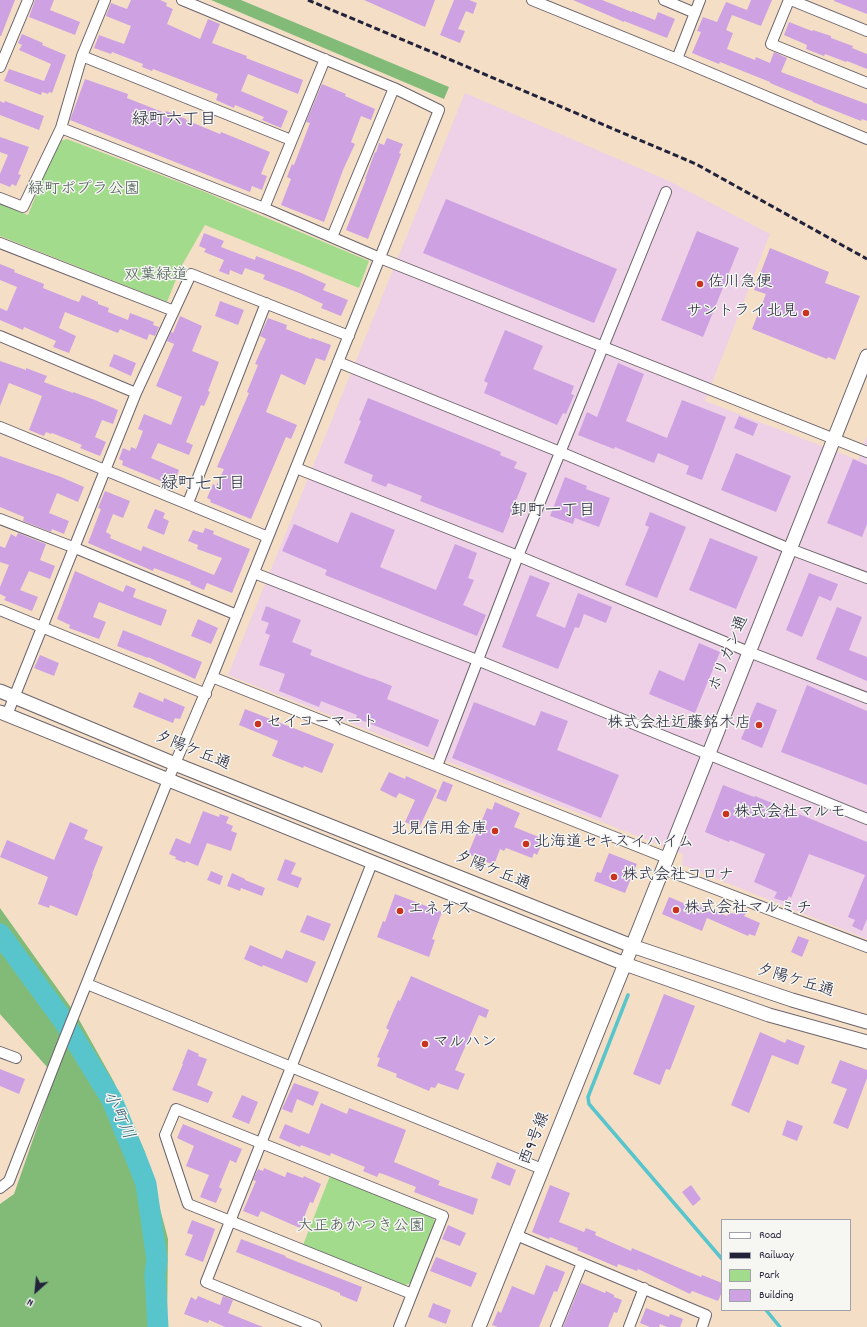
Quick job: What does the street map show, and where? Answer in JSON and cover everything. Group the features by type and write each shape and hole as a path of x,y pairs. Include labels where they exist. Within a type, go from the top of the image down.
{"street":[{"path":"0,67 28,0"},
{"path":"0,198 23,207 61,128 82,56 105,0"},
{"path":"0,1188 9,1181 168,780 206,694 439,110 394,88 182,0"},
{"path":"532,0 677,58 867,139"},
{"path":"664,0 695,13"},
{"path":"677,58 700,0"},
{"path":"867,31 790,0 771,44 867,83"},
{"path":"82,56 291,140"},
{"path":"264,208 325,59"},
{"path":"332,237 394,88"},
{"path":"61,128 264,208 380,258 867,452"},
{"path":"437,766 518,556 602,346 666,192"},
{"path":"0,243 174,311"},
{"path":"349,336 191,274 136,393 14,697 4,713 625,964 769,1015 867,1042"},
{"path":"188,503 266,303"},
{"path":"0,336 136,393"},
{"name":"ホリカン通","path":"625,964 867,356"},
{"path":"338,362 560,452 790,548 867,578"},
{"path":"0,427 268,537"},
{"path":"296,468 518,556 749,652 867,698"},
{"path":"0,519 75,548 237,615"},
{"path":"254,573 477,660 867,819"},
{"path":"0,610 206,694"},
{"path":"212,677 437,766 665,864 867,947"},
{"name":"夕陽ケ丘通","path":"0,691 176,764 632,946 792,1000 867,1022"},
{"path":"316,1327 206,1282 372,863"},
{"name":"西9号線","path":"479,1327 625,964"},
{"path":"87,984 542,1169"},
{"path":"0,1052 16,1058"},
{"path":"398,1327 412,1294 443,1216 262,1142 176,1109 165,1135 188,1204 412,1294"},
{"path":"516,1235 706,1315 702,1327"},
{"path":"556,1327 582,1263"},
{"path":"629,1327 644,1288"}],"shaded area":[{"path":"465,93 669,181 770,234 705,401 858,460 867,436 867,939 682,865 683,854 228,675"}],"green space":[{"path":"211,0 241,0 449,87 444,99"},
{"path":"67,139 205,192 369,261 359,288 205,225 181,267 167,302 0,236 0,204 28,215 57,142"},
{"path":"0,908 77,1016 114,1082 145,1152 168,1239 167,1327 0,1327 0,1204 14,1194 55,1076 0,1014"},
{"name":"大正あかつき公園","path":"330,1176 433,1218 436,1224 413,1282 405,1285 303,1245"}],"building":[{"path":"0,0 15,0 1,36 0,36"},
{"path":"35,0 54,0 50,10 80,22 75,35 29,17"},
{"path":"131,0 160,0 167,3 166,6 173,9 167,24 200,39 208,19 220,24 212,43 303,80 298,94 248,74 241,91 288,111 281,128 262,120 264,117 235,105 234,108 216,100 218,94 153,69 152,71 142,67 143,64 112,52 111,54 94,48 99,35 124,44 131,26 106,16 111,3 127,9"},
{"path":"364,0 435,0 425,27"},
{"path":"454,0 469,0 477,3 473,14 466,11 458,29 465,31 460,43 440,35"},
{"path":"573,0 602,0 655,20 658,12 675,19 667,38 624,22"},
{"path":"751,0 772,0 761,26 732,15 726,30 733,33 727,49 755,60 756,57 770,63 774,52 787,58 781,72 867,104 867,121 862,119 861,121 813,102 770,82 720,62 719,64 692,53 701,32 697,31 703,17 717,22 726,2 747,10"},
{"path":"867,0 867,14 834,1"},
{"path":"789,22 812,31 813,30 831,36 831,38 853,46 852,48 867,54 867,69 847,61 846,62 825,54 824,56 806,49 807,45 784,35"},
{"path":"22,34 43,43 42,45 66,55 52,93 49,92 48,94 42,92 41,95 4,81 9,69 44,81 51,64 19,50 22,45 18,43"},
{"path":"85,79 128,94 127,98 165,113 166,111 220,134 221,132 270,152 261,174 267,176 262,190 252,186 250,192 70,120"},
{"path":"322,84 375,109 371,120 361,116 351,142 355,144 343,170 324,222 281,205 291,179 287,177 292,164 294,165 310,123 306,122"},
{"path":"0,101 4,103 5,101 44,116 39,130 0,115"},
{"path":"0,137 29,147 18,174 21,175 16,186 12,184 10,187 0,183 0,174 8,155 0,152"},
{"path":"387,138 403,144 399,153 401,154 368,239 346,230 379,143 384,145"},
{"path":"446,199 617,269 594,323 423,253"},
{"name":"佐川急便","path":"697,231 739,248 703,337 661,320"},
{"path":"204,233 224,241 221,247 255,260 256,256 326,284 323,290 348,300 341,316 321,308 323,304 263,279 265,275 245,268 242,275 230,270 229,275 219,271 224,260 204,252 206,249 199,246"},
{"name":"サントライ北見","path":"770,248 829,272 825,283 860,296 835,360 828,357 827,359 752,329 766,294 754,290"},
{"path":"0,264 15,270 14,272 44,284 43,288 73,300 79,302 82,295 109,308 108,312 128,320 130,313 154,322 153,325 159,327 155,336 149,334 147,340 120,329 118,333 65,312 59,328 76,336 69,353 53,347 56,341 24,327 23,330 0,320 0,308 7,311 17,287 0,280"},
{"path":"220,301 244,310 238,325 215,316"},
{"path":"180,316 202,326 192,351 219,362 208,391 210,392 204,406 201,405 186,442 193,445 189,455 158,443 151,458 179,470 173,486 122,465 123,461 119,459 123,448 130,451 131,447 136,449 143,431 138,429 144,414 171,425 182,397 156,386 174,344 167,341 171,332 173,333"},
{"path":"268,318 287,325 286,329 331,345 325,361 316,358 305,385 281,374 266,412 297,425 291,439 286,437 251,519 210,502 211,500 207,498 213,484 216,486 224,469 217,467 249,393 247,392 258,365 255,364 266,339 260,336"},
{"path":"505,330 543,346 533,369 574,386 571,394 574,395 566,414 563,413 557,425 484,393 488,383 484,381"},
{"path":"114,354 136,363 131,376 109,366"},
{"path":"0,361 26,370 26,368 47,376 44,382 95,400 118,410 113,424 102,420 95,437 106,442 100,456 80,448 82,445 52,433 46,432 44,436 29,430 42,396 9,383 0,406"},
{"path":"618,363 644,374 626,421 667,438 682,400 726,417 702,480 686,474 689,466 658,453 654,463 615,447 614,449 578,435 587,412 597,417"},
{"path":"368,398 501,452 500,455 517,462 514,468 527,473 503,533 420,501 422,496 388,483 386,487 371,481 373,475 344,463 361,421 359,420"},
{"path":"739,416 758,424 753,436 734,428"},
{"path":"736,453 791,476 776,512 721,490"},
{"path":"0,456 61,477 84,487 78,502 57,493 49,513 69,521 64,534 52,529 51,532 23,521 24,517 0,507"},
{"path":"853,459 867,465 867,524 862,537 827,523"},
{"path":"565,477 587,486 586,489 610,498 599,527 575,518 573,524 550,516"},
{"path":"105,491 130,501 123,518 113,514 106,532 111,535 110,538 141,551 143,546 214,575 222,558 197,549 198,545 188,541 193,530 203,533 205,528 214,531 213,534 250,549 232,593 207,583 204,590 190,584 191,582 154,568 153,571 88,543 101,509 98,508"},
{"path":"155,509 165,513 163,518 169,521 164,535 147,528"},
{"path":"351,512 395,530 380,567 436,590 455,544 477,553 468,578 474,580 463,605 486,615 477,636 325,575 327,570 282,551 294,524 338,543"},
{"path":"650,512 686,527 657,598 625,585 649,527 645,525"},
{"path":"18,533 46,544 40,560 55,566 50,579 29,571 20,590 38,597 32,611 4,600 6,597 0,594 0,587 9,565 0,562 0,546 5,548 11,534 16,537"},
{"path":"710,538 758,557 736,609 689,590"},
{"path":"75,571 123,592 126,585 136,589 133,597 167,610 161,626 99,602 93,617 106,622 99,639 69,628 70,625 57,619"},
{"path":"809,573 838,584 831,601 819,596 802,637 786,630"},
{"path":"530,575 550,583 536,616 565,628 578,593 612,607 606,623 584,614 579,628 575,627 558,669 502,647"},
{"path":"266,606 301,620 292,642 312,650 310,655 392,686 387,699 439,720 428,747 356,718 357,715 321,701 319,707 279,691 285,674 259,665 270,635 265,633 269,623 261,620"},
{"path":"837,607 862,617 849,650 867,657 867,681 816,659"},
{"path":"198,619 218,628 211,644 191,636"},
{"path":"123,630 202,662 195,679 148,657 117,646"},
{"path":"699,643 720,652 695,713 649,694 659,670 684,681"},
{"path":"40,655 59,663 54,676 34,668"},
{"path":"807,685 867,711 867,785 781,752"},
{"path":"139,692 163,702 164,698 185,707 180,719 175,718 173,723 133,707"},
{"path":"474,702 535,726 541,711 568,721 557,750 619,775 601,818 452,758"},
{"name":"株式会社近藤銘木店","path":"757,702 777,710 762,748 741,739"},
{"path":"245,709 334,744 322,773 304,766 303,768 272,756 278,741 239,725"},
{"path":"389,772 405,779 406,776 437,790 419,828 405,822 415,800 399,793 396,798 380,790"},
{"path":"443,781 453,785 446,802 436,798"},
{"path":"723,785 754,797 755,796 867,842 867,919 862,931 852,926 855,920 848,917 865,875 809,854 791,898 789,896 786,902 774,898 777,892 754,882 765,854 705,832"},
{"name":"北見信用金庫","path":"495,802 520,813 514,827 544,839 537,855 534,853 532,858 506,848 504,851 500,849 494,865 468,854 487,808 492,810"},
{"path":"203,811 219,817 220,814 229,817 226,823 233,826 231,831 237,833 231,851 207,843 198,866 186,861 185,863 175,859 176,857 169,854 176,838 190,844"},
{"path":"70,822 88,830 84,839 103,847 77,916 50,905 49,908 38,904 48,877 0,857 7,840 54,860"},
{"name":"株式会社コロナ","path":"609,853 637,864 625,893 594,881 597,872 601,873"},
{"path":"285,859 296,863 291,874 302,878 298,888 277,880"},
{"path":"211,871 223,876 220,885 207,880"},
{"path":"232,873 265,888 262,896 241,888 240,891 227,886"},
{"path":"395,894 442,912 432,939 435,940 429,957 377,937 383,921 385,922"},
{"path":"669,897 693,907 695,903 727,916 729,912 734,914 736,910 746,913 744,916 760,923 755,936 749,934 748,936 707,918 702,931 662,914"},
{"path":"307,915 331,924 324,941 300,932"},
{"path":"798,936 809,940 802,957 791,952"},
{"path":"250,945 282,959 286,950 316,962 307,983 244,959"},
{"name":"マルハン","path":"411,976 489,1010 486,1018 479,1015 455,1070 465,1074 458,1090 438,1083 435,1088 431,1087 429,1091 396,1077 397,1074 377,1066 380,1058 377,1057 389,1030 386,1028 398,1000 400,1001"},
{"path":"664,994 695,1006 670,1070 666,1069 660,1085 633,1074"},
{"path":"760,1032 785,1043 787,1039 805,1046 798,1065 772,1055 749,1113 731,1105"},
{"path":"188,1049 199,1054 198,1056 207,1059 197,1085 213,1092 208,1103 172,1090"},
{"path":"840,1060 867,1070 867,1078 848,1129 833,1123 847,1089 831,1083"},
{"path":"0,1069 25,1079 19,1094 0,1086"},
{"path":"294,1083 319,1092 313,1106 297,1099 292,1113 282,1109"},
{"path":"242,1095 258,1102 249,1124 232,1117"},
{"path":"321,1103 347,1114 349,1108 406,1130 394,1162 440,1181 438,1185 478,1199 473,1215 414,1192 416,1187 383,1174 379,1173 377,1177 363,1171 365,1167 331,1153 330,1156 301,1145 300,1147 279,1138 285,1124 309,1134"},
{"path":"787,1120 803,1126 797,1141 782,1135"},
{"path":"183,1124 242,1149 236,1163 230,1160 219,1187 222,1189 216,1203 200,1197 209,1175 186,1166 194,1146 177,1138"},
{"path":"497,1162 516,1170 510,1186 491,1178"},
{"path":"264,1168 285,1177 287,1172 303,1178 304,1176 321,1184 313,1203 310,1202 300,1228 261,1211 258,1217 243,1211 256,1181 253,1180 258,1169 263,1171"},
{"path":"550,1185 570,1193 559,1222 584,1232 586,1228 596,1232 595,1235 631,1251 632,1248 701,1277 702,1275 721,1283 721,1294 718,1301 692,1291 690,1294 638,1269 637,1271 618,1264 617,1267 577,1250 578,1248 532,1232"},
{"path":"691,1185 701,1199 693,1206 682,1192"},
{"path":"192,1220 215,1229 203,1262 185,1255 193,1235 187,1233"},
{"path":"448,1225 466,1233 460,1246 442,1239"},
{"path":"241,1239 362,1287 357,1302 340,1295 340,1293 236,1252"},
{"path":"436,1257 477,1273 471,1287 430,1271"},
{"path":"546,1265 565,1272 557,1292 554,1291 539,1327 498,1327 492,1325 498,1311 501,1313 512,1286 534,1295"},
{"path":"581,1283 605,1293 606,1291 614,1295 614,1297 622,1300 617,1313 614,1312 608,1327 563,1327"},
{"path":"198,1296 220,1305 223,1296 233,1300 228,1313 263,1327 225,1327 209,1320 208,1323 184,1314 191,1297 196,1300"},
{"path":"433,1303 451,1310 446,1324 428,1317"},
{"path":"646,1308 669,1317 670,1314 683,1319 680,1327 667,1327 660,1324 659,1327 650,1327 640,1323"}],"waterway":[{"name":"小町川","path":"0,934 63,1020 112,1100 138,1163 146,1184 157,1260 155,1274 158,1327"},
{"path":"628,995 588,1097 589,1104 721,1258"},
{"path":"767,1311 780,1327"}],"railway":[{"path":"308,0 696,164 867,259"}],"place":[{"name":"佐川急便","path":"700,284"},
{"name":"サントライ北見","path":"806,313"},
{"name":"セイコーマート","path":"258,724"},
{"name":"株式会社近藤銘木店","path":"759,725"},
{"name":"株式会社マルモ","path":"726,814"},
{"name":"北見信用金庫","path":"495,831"},
{"name":"北海道セキスイハイム","path":"526,844"},
{"name":"株式会社コロナ","path":"614,877"},
{"name":"株式会社マルミチ","path":"676,910"},
{"name":"エネオス","path":"400,911"},
{"name":"マルハン","path":"425,1044"}],"district":[{"name":"緑町六丁目","path":"174,122"},
{"name":"緑町七丁目","path":"203,486"},
{"name":"卸町一丁目","path":"553,513"}],"park label":[{"name":"緑町ポプラ公園","path":"84,191"},
{"name":"双葉緑道","path":"156,277"}]}
